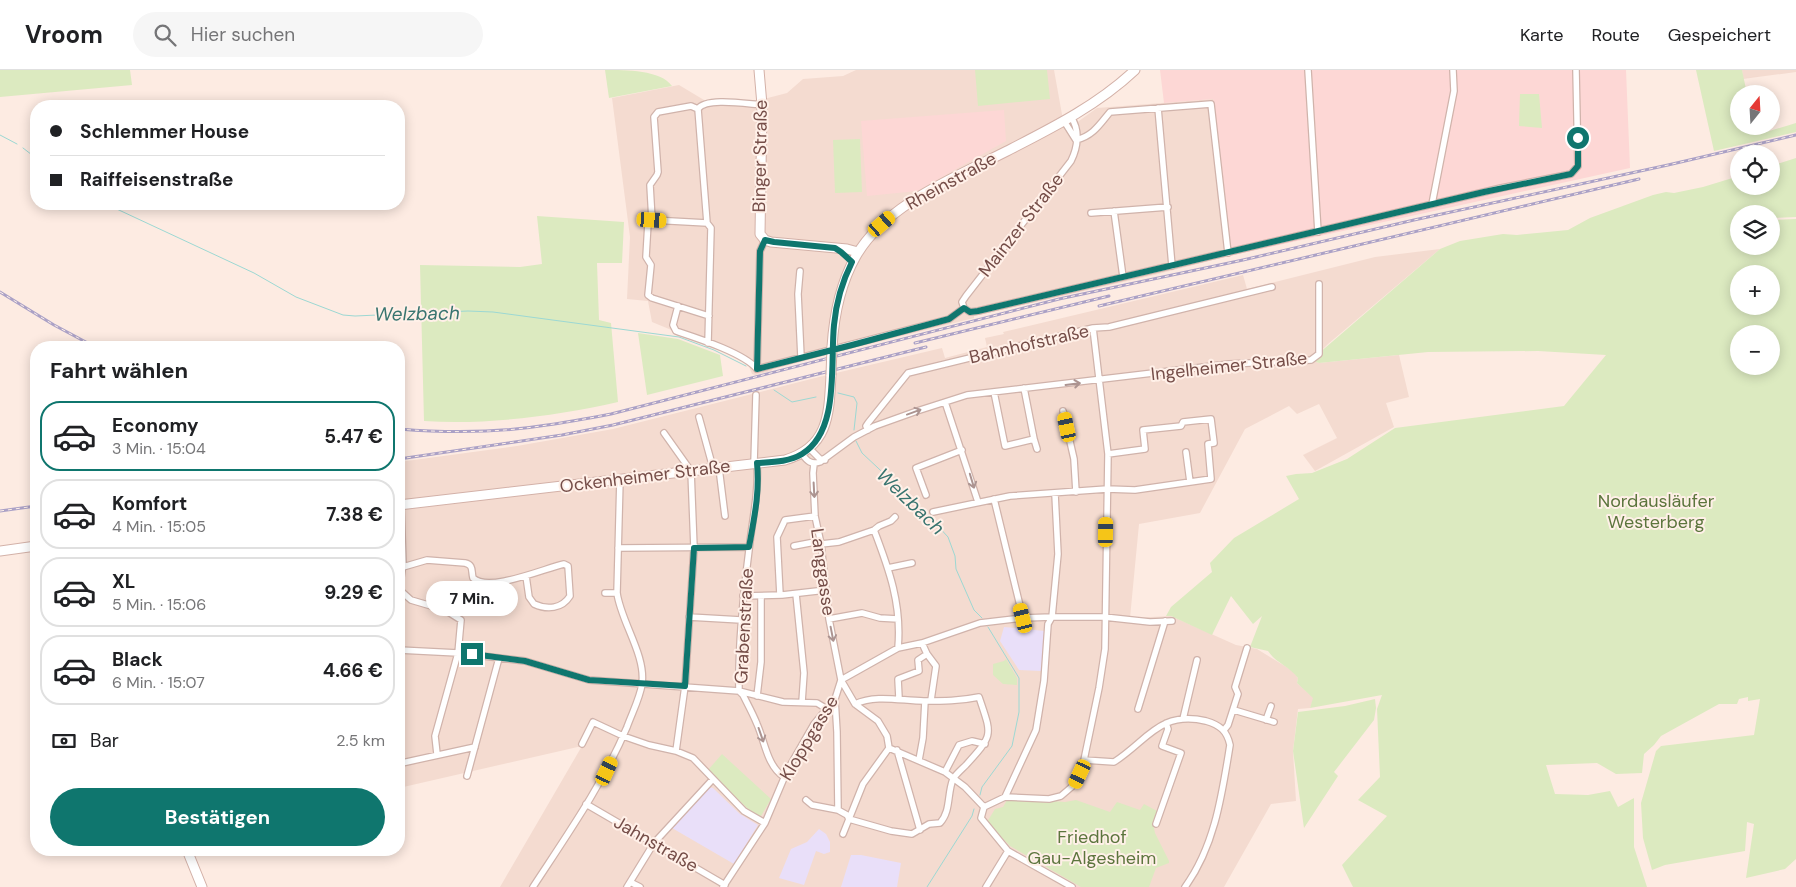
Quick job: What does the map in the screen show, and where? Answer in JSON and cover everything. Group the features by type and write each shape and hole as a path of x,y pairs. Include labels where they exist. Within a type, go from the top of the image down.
{"main road":[{"name":"Binger Straße","path":"759,70 762,105 760,231 765,240"},
{"name":"Rheinstraße","path":"806,451 821,434 830,406 834,322 840,295 852,262 882,224 906,205 950,179 1068,119 1107,94 1135,70"},
{"path":"765,240 847,249 858,252"},
{"path":"835,248 852,262"},
{"name":"Ockenheimer Straße","path":"405,504 785,460 806,451"},
{"path":"0,551 30,547"},
{"path":"189,856 202,887"}],"street":[{"path":"1308,70 1318,232"},
{"path":"1432,204 1454,92 1453,70"},
{"path":"678,306 672,325 676,331 752,362 757,369 949,319 964,308 970,312 978,311 1432,204 1571,174 1578,166 1576,70"},
{"path":"698,109 709,102 762,105"},
{"path":"1076,140 1092,133 1110,112 1211,104 1228,253"},
{"path":"652,220 650,185 658,175 654,118 658,112 691,106 698,109"},
{"path":"1158,108 1172,266"},
{"path":"698,109 707,223 711,228 708,343"},
{"name":"Mainzer Straße","path":"964,308 962,302 966,296 1071,161 1076,140 1076,127 1068,119"},
{"path":"1091,213 1168,207"},
{"path":"1114,211 1123,277"},
{"path":"707,223 652,220 648,223 646,257 650,265 648,295 652,298 709,316"},
{"name":"Binger Straße","path":"757,369 760,251 765,240"},
{"path":"800,271 798,294 801,357"},
{"name":"Ingelheimer Straße","path":"868,430 967,396 1229,364 1311,360 1319,354 1319,284"},
{"name":"Bahnhofstraße","path":"868,430 866,426 868,423 908,373 1272,287"},
{"path":"1072,887 1008,850 981,818 984,807 1005,797 1049,799 1061,796 1075,784 1084,760 1104,659 1108,454 1093,328"},
{"path":"1024,388 1037,449"},
{"path":"994,392 1005,446 1034,439"},
{"name":"Grabenstraße","path":"756,395 756,463 759,478 743,596 738,662 740,691 758,726 770,761 776,772 784,777"},
{"path":"945,402 978,502"},
{"path":"1063,411 1074,459 1076,492"},
{"path":"699,417 716,468 725,516"},
{"path":"933,512 1010,496 1135,490 1211,479 1208,444 1214,443 1211,419 1183,422 1181,426 1143,430 1145,449 1108,454"},
{"path":"825,460 806,451 805,459 814,464 825,460 854,437 868,430"},
{"path":"664,433 692,471 694,548 685,686 676,751"},
{"path":"926,495 916,468 962,450"},
{"path":"1186,452 1190,482"},
{"name":"Langgasse","path":"814,464 815,516 829,618 842,680 855,704"},
{"path":"533,887 607,771 634,710 642,683 639,658 619,605 617,593 620,479"},
{"path":"1005,797 1036,730 1044,681 1048,624 1052,617 1058,554 1055,494"},
{"path":"994,499 1023,618"},
{"path":"780,595 777,537 786,520 815,516"},
{"path":"794,546 839,542 874,530 896,517"},
{"path":"874,530 894,584 898,619 898,648"},
{"path":"618,548 749,547"},
{"path":"405,566 427,560 465,562 472,567 473,578 480,582 506,581 561,564 567,565 569,570 570,596 564,603 553,608 534,604 529,597 526,576"},
{"path":"888,568 912,563"},
{"path":"743,596 796,594 826,590"},
{"path":"606,593 617,593"},
{"path":"796,594 804,674 802,702"},
{"path":"405,595 407,598 450,612 461,620 458,653 435,736 436,754"},
{"path":"757,696 761,662 761,596"},
{"path":"829,618 862,613 880,618 898,619"},
{"path":"689,617 741,620"},
{"path":"842,680 898,648 922,643 980,623 1052,617 1104,617 1150,622 1168,621 1138,708"},
{"path":"919,760 924,738 928,701 936,666 922,643"},
{"path":"1224,730 1234,710 1238,694 1235,687 1247,648"},
{"path":"405,650 458,653 525,661 589,680 740,691 783,702 817,704 827,709"},
{"path":"899,698 898,679 919,670 918,660 927,654"},
{"path":"467,776 499,658"},
{"path":"1183,719 1197,660"},
{"name":"Kloppgasse","path":"724,886 765,823 784,777 802,742 835,699 842,680"},
{"path":"806,800 812,805 838,810 846,815 848,819 892,831 912,834 929,824 940,823 945,817 953,779 985,744 988,735 989,726 978,697 955,702 899,698 863,700 855,704 878,721 887,736 889,748 863,784 848,819 843,834"},
{"path":"835,699 838,810"},
{"path":"1266,720 1271,706"},
{"path":"1234,710 1274,722"},
{"path":"1084,760 1114,762 1155,728 1183,719 1205,721 1217,725 1224,730 1230,745 1211,838 1197,871 1185,887"},
{"path":"582,744 593,722 623,736 648,745 676,751 693,758 744,810 765,823"},
{"path":"1156,824 1181,753 1162,746 1168,729 1166,723"},
{"path":"945,772 960,745 972,741 985,744"},
{"path":"405,762 475,747"},
{"path":"889,748 945,772 965,787 984,807"},
{"path":"897,750 920,830"},
{"path":"640,887 628,884 654,844 713,779"},
{"name":"Jahnstraße","path":"586,804 724,886"},
{"path":"986,887 1008,850"}],"shaded area":[{"path":"856,70 1054,70 1065,131 1097,108 1213,99 1229,256 974,316 974,318 774,368 771,371 755,375 752,374 748,364 730,354 652,322 648,301 627,299 630,237 612,98 679,85 709,103 760,100 787,93 803,79 843,76"},
{"path":"1160,70 1626,70 1630,168 1229,256 1213,99 1164,103"},
{"path":"1742,70 1796,70 1796,72 1743,79"},
{"path":"1004,110 1006,141 917,191 867,196 861,121"},
{"path":"1440,249 1328,344 1312,360 1319,363 1399,355 1409,397 1386,403 1394,427 1315,471 1303,455 1337,438 1319,404 1297,414 1289,406 1245,429 1200,513 1139,524 1130,618 1171,616 1236,645 1257,649 1293,671 1298,678 1297,683 1314,698 1310,708 1298,709 1293,751 1296,801 1271,804 1224,887 500,887 582,746 405,787 405,461 517,446 613,429 942,348 945,358 987,347 985,338 1004,334 1003,332 1243,275 1247,289 1375,257"},
{"path":"1004,627 1045,631 1041,671 1019,670 1000,641"},
{"path":"708,787 713,788 740,814 758,825 734,864 672,828"},
{"path":"819,829 826,834 830,842 830,852 824,854 816,851 804,885 779,878 791,849 807,842"},
{"path":"851,855 861,855 901,863 897,887 841,887"}],"green space":[{"path":"0,70 130,70 132,85 0,97"},
{"path":"605,70 652,74 667,81 672,86 609,98"},
{"path":"975,70 1047,70 1050,99 978,106"},
{"path":"1696,70 1742,70 1745,85 1730,85 1730,135 1780,135 1780,128 1796,123 1796,132 1740,145 1730,145 1730,147 1714,151"},
{"path":"1520,94 1539,94 1542,128 1519,126"},
{"path":"860,139 862,192 835,193 833,140"},
{"name":"Nordausläufer Westerberg","path":"1796,158 1796,217 1780,218 1780,205 1730,205 1730,255 1780,255 1780,220 1796,219 1796,859 1785,869 1746,878 1754,824 1747,822 1745,851 1665,865 1652,870 1643,838 1641,803 1656,751 1661,746 1754,735 1760,699 1748,701 1748,697 1739,699 1737,704 1719,704 1661,736 1644,754 1642,773 1616,774 1597,763 1546,765 1555,794 1588,795 1610,791 1618,807 1634,798 1634,847 1647,887 1353,887 1342,865 1387,816 1358,800 1380,777 1377,709 1382,695 1310,708 1313,698 1297,683 1298,678 1291,670 1275,659 1268,651 1250,647 1262,616 1253,624 1231,596 1212,635 1171,616 1166,616 1171,607 1212,572 1210,563 1234,538 1299,499 1286,476 1312,473 1347,459 1395,428 1564,406 1606,355 1538,351 1428,352 1319,363 1311,360 1440,249 1460,241 1503,234 1517,235 1568,230 1590,218 1653,195 1703,187 1730,179 1730,195 1780,195 1780,163"},
{"path":"537,216 624,222 622,263 597,263 599,320 611,323 618,402 522,418 473,422 424,421 420,265 520,267 542,264"},
{"path":"638,333 678,339 720,355 723,376 647,395"},
{"path":"1006,659 1017,678 1017,685 1003,684 993,675 993,664"},
{"path":"1375,699 1374,720 1334,772 1338,776 1304,828 1293,751 1298,712 1345,706"},
{"path":"722,754 771,799 761,816 752,813 708,770"},
{"name":"Friedhof Gau-Algesheim","path":"1012,798 1065,802 1076,800 1110,812 1117,802 1140,810 1144,804 1157,811 1153,823 1155,833 1169,863 1156,868 1149,887 1081,887 1010,846 987,822 995,809 1003,807 1007,800"}],"waterway":[{"name":"Welzbach","path":"0,135 17,144"},
{"name":"Welzbach","path":"23,148 30,153"},
{"name":"Welzbach","path":"119,210 254,273 296,297 343,315 493,312 679,337 714,350 746,366"},
{"name":"Welzbach","path":"774,390 792,402 816,397"},
{"name":"Welzbach","path":"838,393 854,397 857,403 854,430"},
{"name":"Welzbach","path":"856,441 862,453 925,512 948,537 955,556 956,569 974,610 982,618"},
{"name":"Welzbach","path":"980,795 982,787 1012,746 1019,712 1019,678 988,627"},
{"name":"Welzbach","path":"927,887 972,816 974,809"}],"railway":[{"path":"405,429 454,432 510,430 611,414 1059,299 1243,260 1796,135"},
{"path":"1099,306 1639,179"},
{"path":"0,292 84,341"},
{"path":"915,343 1109,296"},
{"path":"405,458 562,435 613,425 926,347"},
{"path":"0,511 30,507"}],"route":[{"path":"472,654 525,661 589,680 685,686 694,548 749,547 757,502 759,478 757,463 785,460 798,456 810,449 821,434 829,412 832,361 832,346 832,340 834,322 840,295 852,262 835,248 768,242 765,240 760,251 757,369 801,357 821,352 836,348 852,345 949,319 964,308 970,312 978,311 1501,188 1571,174 1578,166 1578,138"}]}
